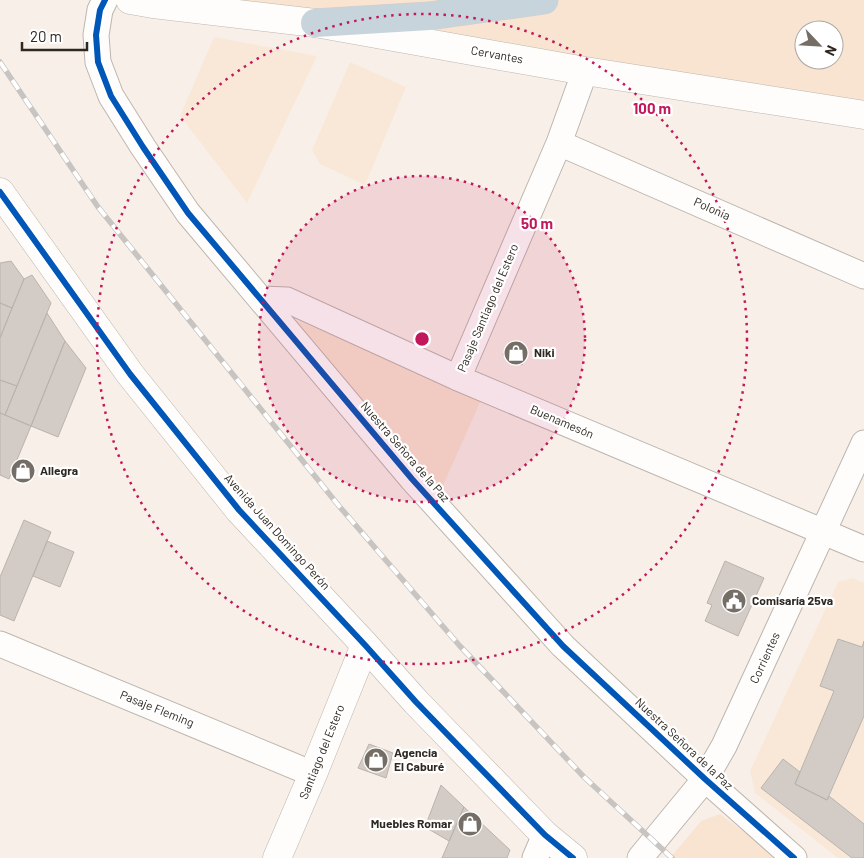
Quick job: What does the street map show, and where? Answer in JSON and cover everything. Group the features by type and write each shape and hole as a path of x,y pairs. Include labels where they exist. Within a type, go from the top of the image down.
{"highway":[{"path":"315,23 429,16 544,0"}],"street":[{"name":"Nuestra Señora de la Paz","path":"105,0 100,10 96,35 98,62 111,96 188,213 412,479 563,646 705,779 794,858"},
{"name":"Cervantes","path":"130,0 315,23 585,71 864,114"},
{"name":"Pasaje Santiago del Estero","path":"458,378 559,142 585,71"},
{"name":"Polonia","path":"559,142 864,276"},
{"name":"Avenida Juan Domingo Perón","path":"1,199 130,374 238,510 365,645 540,846 573,858"},
{"name":"Buenamesón","path":"261,299 287,300 458,378 864,549"},
{"name":"Corrientes","path":"640,858 705,779 724,746 864,443"},
{"name":"Pasaje Fleming","path":"0,644 313,774"},
{"name":"Santiago del Estero","path":"277,858 365,645"}],"shaded area":[{"path":"130,0 864,0 864,115"},
{"path":"214,37 317,56 247,203 180,116"},
{"path":"350,62 406,87 365,185 320,164 312,150"},
{"path":"289,317 482,398 437,499"},
{"path":"853,578 864,583 864,858 838,858 755,793 750,771 838,582"},
{"path":"720,814 776,858 670,858 701,821"}],"building":[{"path":"11,261 24,279 12,308 0,303 0,263"},
{"path":"32,275 51,303 17,386 0,380 0,338 24,279"},
{"path":"0,303 12,308 0,338"},
{"path":"47,313 65,341 31,426 5,415"},
{"path":"65,341 86,368 58,437 31,426"},
{"name":"Niki","path":"509,343 528,352 522,365 503,355"},
{"path":"0,380 17,386 5,415 0,413"},
{"path":"0,413 31,426 9,479 0,475"},
{"path":"24,520 51,532 14,621 0,615 0,577"},
{"path":"47,541 74,552 60,587 33,576"},
{"path":"725,561 764,578 738,636 705,621 712,605 707,603"},
{"path":"838,639 862,647 864,641 864,716 827,800 795,784 834,691 820,686"},
{"name":"Agencia El Caburé","path":"369,744 393,753 386,778 358,768"},
{"path":"783,759 800,772 795,784 827,800 829,796 864,824 864,858 852,858 761,788"},
{"path":"441,785 464,807 449,841 425,827"},
{"name":"Muebles Romar","path":"464,807 510,850 507,858 442,858"}],"railway":[{"path":"0,62 98,207 339,506 459,645 584,777 672,858"}],"cycle path":[{"path":"105,0 100,10 96,35 98,62 111,96 188,213 412,479 563,646 705,779 794,858"},
{"path":"0,192 130,374 239,510 416,702 545,835 573,858"}],"place":[{"name":"Niki","path":"516,353"},
{"name":"Allegra","path":"23,471"},
{"name":"Comisaría 25va","path":"734,601"},
{"name":"Agencia El Caburé","path":"376,760"},
{"name":"Muebles Romar","path":"470,824"}]}
